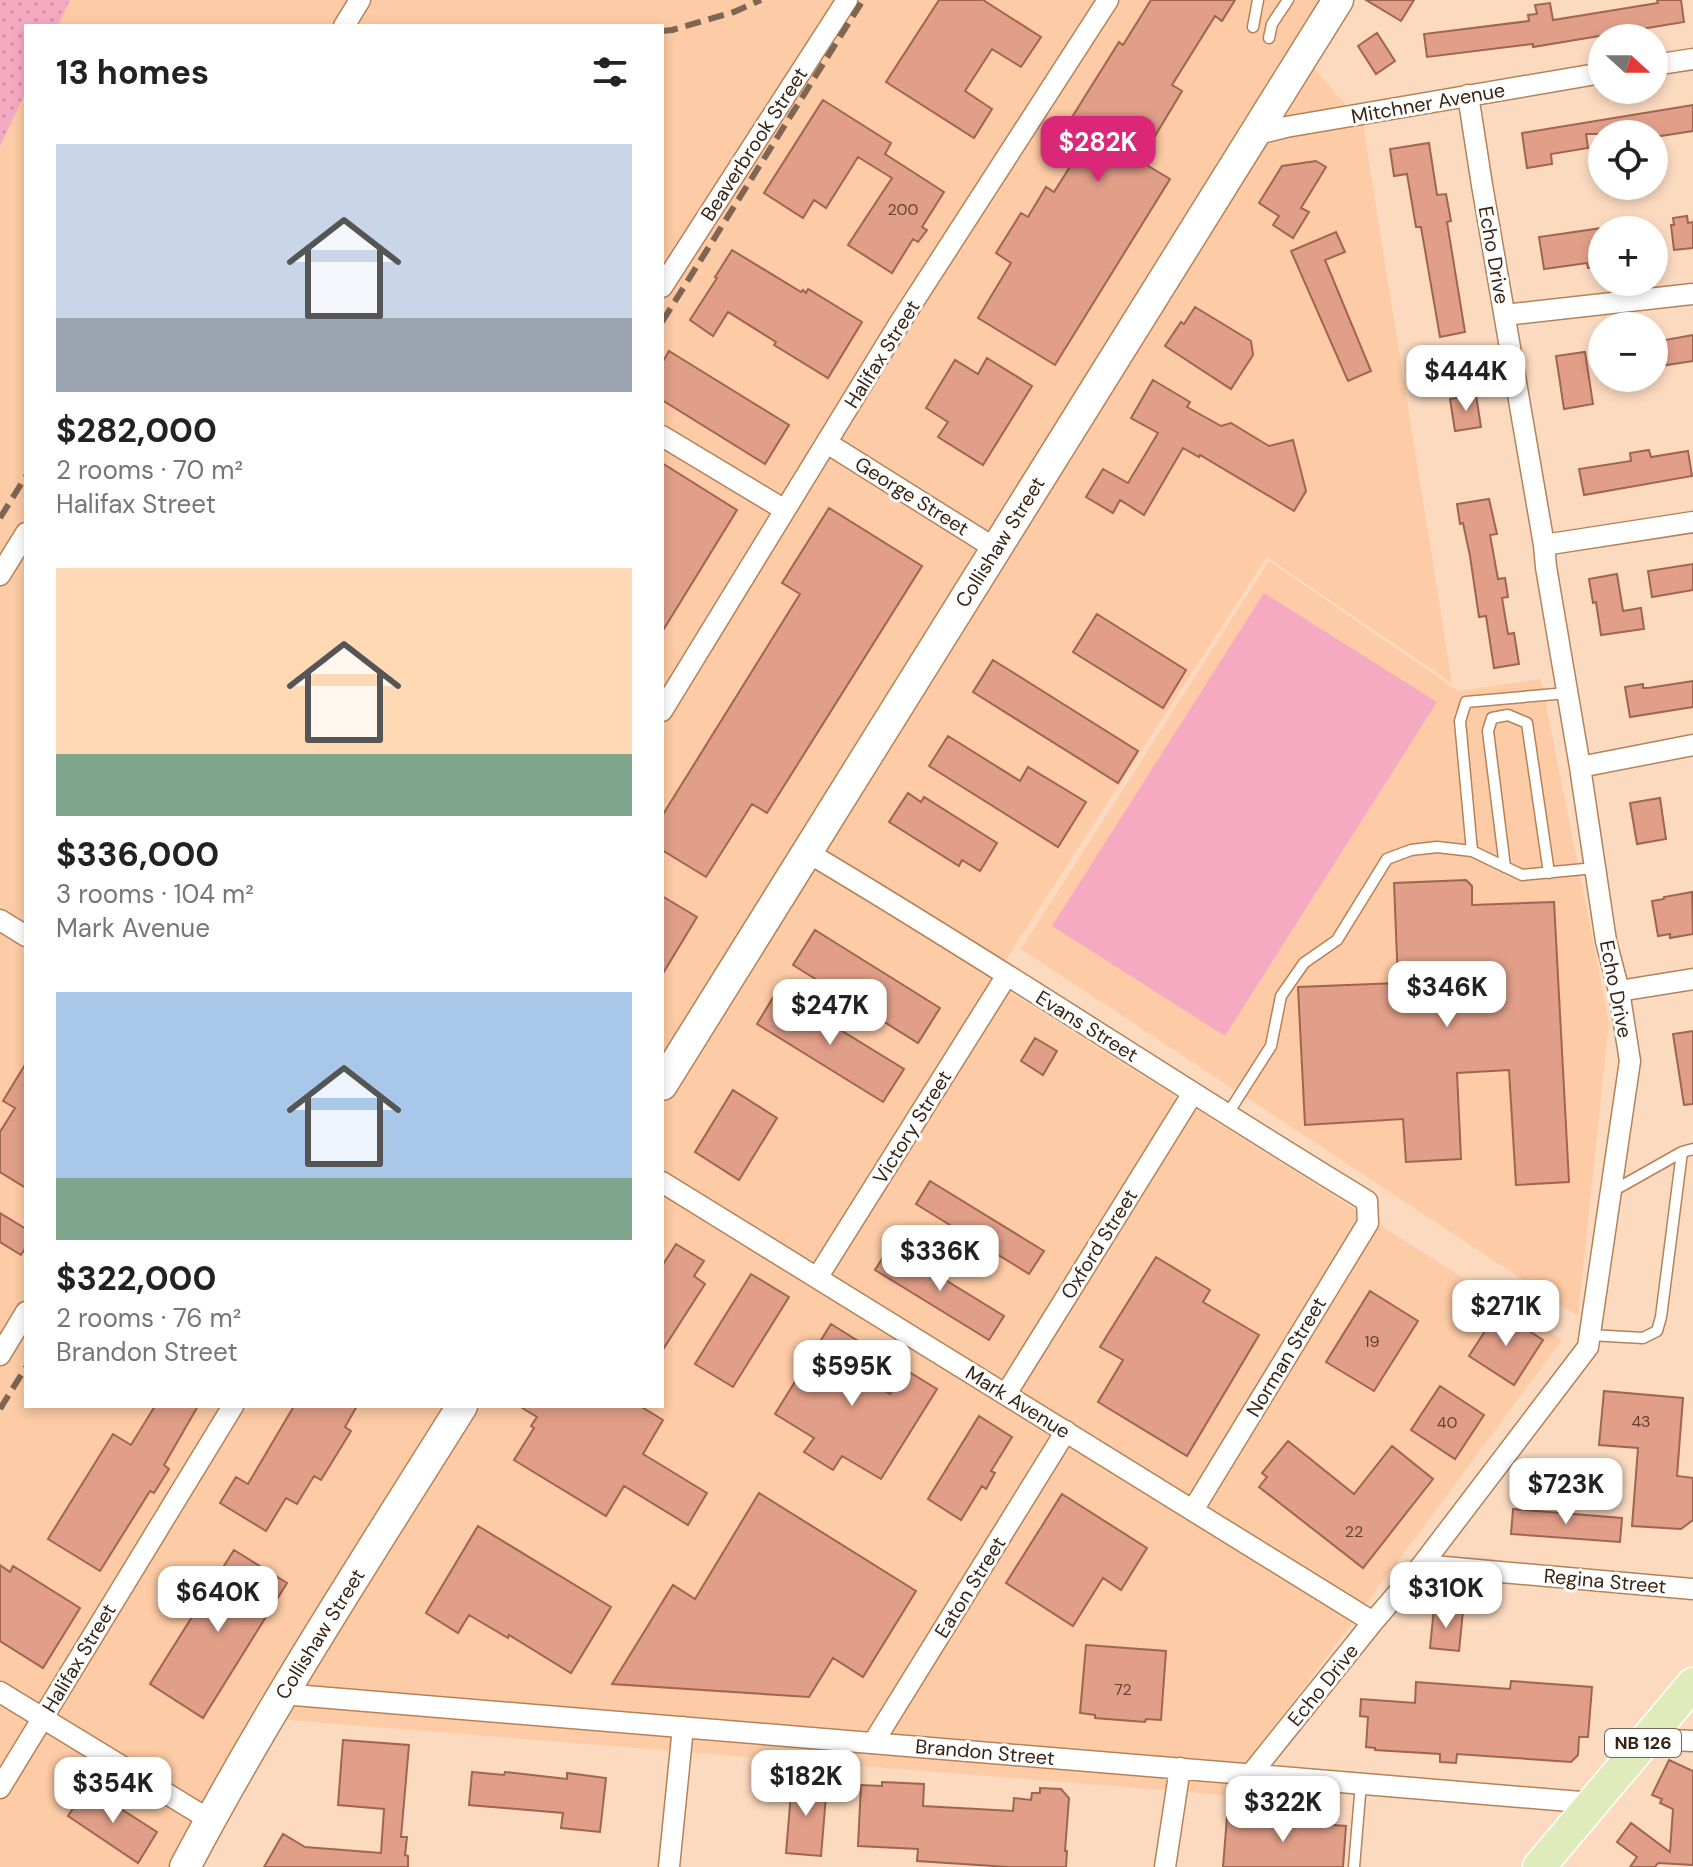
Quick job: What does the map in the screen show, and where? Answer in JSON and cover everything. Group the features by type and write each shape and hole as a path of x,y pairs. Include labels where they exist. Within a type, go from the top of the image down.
{"main road":[{"name":"NB 126","path":"1539,1867 1693,1684"}],"street":[{"path":"345,24 360,0"},
{"name":"Beaverbrook Street","path":"664,284 847,0"},
{"name":"Halifax Street","path":"664,708 899,324 1108,0"},
{"name":"Collishaw Street","path":"664,1082 1338,0"},
{"path":"1668,63 1693,59"},
{"name":"Mitchner Avenue","path":"1254,135 1588,75"},
{"name":"Echo Drive","path":"1251,1774 1422,1565 1588,1347 1630,1061 1619,991 1606,941 1544,545 1468,95"},
{"path":"1505,315 1693,294"},
{"path":"664,437 785,510"},
{"name":"George Street","path":"827,443 996,549"},
{"path":"1544,545 1693,522"},
{"path":"0,575 24,536"},
{"path":"1580,767 1693,745"},
{"name":"Evans Street","path":"807,852 1367,1201"},
{"path":"0,920 24,935"},
{"name":"Victory Street","path":"817,1278 1007,975"},
{"path":"1619,991 1693,979"},
{"name":"Oxford Street","path":"1006,1394 1193,1093"},
{"name":"Mark Avenue","path":"664,1183 1373,1622"},
{"name":"Norman Street","path":"1193,1510 1368,1223 1367,1201"},
{"path":"0,1355 24,1315"},
{"name":"Halifax Street","path":"0,1788 232,1408"},
{"name":"Collishaw Street","path":"185,1867 282,1694 461,1408"},
{"name":"Eaton Street","path":"873,1743 1066,1431"},
{"name":"Regina Street","path":"1422,1565 1693,1589"},
{"path":"0,1692 210,1820"},
{"name":"Brandon Street","path":"282,1694 1593,1803"},
{"path":"669,1867 683,1727"},
{"path":"1647,1739 1693,1741"},
{"path":"1165,1867 1180,1768"}],"lane":[{"path":"1253,27 1258,0"},
{"path":"1269,38 1272,24 1288,0"},
{"path":"1472,851 1460,721 1466,702 1567,693"},
{"path":"1505,867 1488,731 1492,718 1508,715 1527,723 1549,873"},
{"path":"1227,1115 1271,1046 1281,996 1304,963 1337,940 1387,859 1411,850 1437,847 1472,851 1522,875 1595,868"},
{"path":"1611,1192 1688,1150"},
{"path":"1590,1335 1643,1338 1657,1331 1688,1150"},
{"path":"1354,1867 1361,1783"}],"shaded area":[{"path":"0,0 70,0 59,24 24,24 24,96 0,146"},
{"path":"70,0 1324,0 1296,47 1363,125 1452,683 1267,557 992,981 1562,1340 1224,1795 250,1717 171,1867 0,1867 0,146 24,96 24,1408 664,1408 664,24 59,24"},
{"path":"1269,561 1458,691 1541,679 1609,1022 1578,1316 1021,949"},
{"path":"1264,593 1437,702 1225,1036 1052,926"}],"building":[{"path":"939,0 983,0 1041,37 1021,67 992,49 965,91 992,109 974,138 886,82"},
{"path":"1151,0 1235,0 1222,21 1215,16 1172,85 1182,91 1140,161 1170,179 1055,365 978,318 1011,263 996,253 1021,213 1028,217 1046,187 1054,192 1090,135 1069,122 1119,42 1123,45"},
{"path":"1366,0 1414,0 1401,21"},
{"path":"1657,0 1681,0 1684,22 1588,24 1588,38 1533,47 1533,44 1427,57 1424,34 1529,21 1528,15 1537,14 1535,5 1550,3 1553,20 1658,3"},
{"path":"1377,33 1395,61 1376,74 1358,46"},
{"path":"823,100 891,143 885,154 944,192 922,227 927,230 918,242 913,239 892,273 848,245 892,178 858,157 826,208 814,200 803,218 764,193"},
{"path":"1693,105 1693,131 1668,135 1668,120 1601,120"},
{"path":"1588,122 1588,148 1551,154 1552,164 1527,168 1522,133"},
{"path":"1429,143 1437,195 1446,194 1451,221 1447,222 1465,332 1440,337 1421,227 1416,227 1407,174 1394,176 1390,149"},
{"path":"1316,161 1326,167 1301,208 1309,212 1293,238 1273,225 1279,216 1259,203 1282,166"},
{"path":"1687,216 1688,223 1693,222 1693,248 1674,250 1673,218"},
{"path":"1588,230 1588,268 1587,263 1544,269 1539,237"},
{"path":"1336,232 1345,252 1325,260 1371,371 1348,381 1291,251"},
{"path":"732,250 801,292 806,293 808,289 862,322 828,378 728,312 713,336 690,320"},
{"path":"1195,307 1251,341 1253,355 1231,389 1165,346"},
{"path":"1693,335 1693,361 1668,365 1668,339"},
{"path":"669,351 789,425 765,464 664,401 664,360"},
{"path":"1585,352 1588,392 1591,392 1593,404 1564,409 1556,356"},
{"path":"987,358 1032,386 983,465 938,437 948,422 926,408 955,360 978,374"},
{"path":"1153,380 1190,402 1187,407 1221,426 1231,423 1269,446 1293,440 1306,491 1294,511 1183,448 1144,515 1120,500 1113,513 1086,497 1103,469 1128,483 1158,433 1131,418"},
{"path":"1476,395 1481,427 1455,431 1450,399"},
{"path":"1649,450 1651,457 1688,451 1692,476 1584,495 1579,469 1631,461 1630,453"},
{"path":"664,464 737,510 664,629"},
{"path":"1489,499 1497,534 1490,535 1498,579 1505,578 1508,597 1502,598 1508,634 1514,633 1519,664 1494,668 1486,616 1479,617 1470,556 1457,504"},
{"path":"829,508 922,566 767,813 752,804 706,877 664,851 664,813 800,594 782,583"},
{"path":"1693,564 1693,590 1652,597 1648,571"},
{"path":"1617,574 1623,611 1641,608 1644,629 1601,635 1589,579"},
{"path":"1097,614 1186,670 1163,708 1073,652"},
{"path":"993,660 1138,751 1118,783 973,692"},
{"path":"1693,681 1693,707 1630,717 1625,687 1643,684 1643,688 1648,688"},
{"path":"948,736 1020,781 1028,767 1086,802 1058,847 929,766"},
{"path":"908,793 921,802 924,797 997,843 980,871 962,860 959,866 889,822"},
{"path":"1660,798 1666,839 1637,844 1630,803"},
{"path":"1466,880 1472,886 1472,905 1554,902 1569,1182 1516,1185 1509,1070 1457,1073 1461,1159 1406,1162 1403,1119 1305,1125 1298,987 1398,983 1394,883"},
{"path":"1692,892 1693,934 1670,938 1670,934 1658,936 1652,901"},
{"path":"664,897 697,917 664,972"},
{"path":"815,930 940,1008 918,1043 793,965"},
{"path":"777,991 904,1069 883,1102 757,1024"},
{"path":"1693,1031 1693,1104 1684,1105 1673,1034"},
{"path":"1035,1038 1057,1051 1043,1075 1021,1061"},
{"path":"24,1066 24,1187 0,1172 0,1132 15,1108 3,1101"},
{"path":"733,1090 777,1118 739,1180 695,1152"},
{"path":"930,1181 1044,1251 1029,1274 916,1204"},
{"path":"0,1213 24,1228 24,1250 21,1255 0,1242"},
{"path":"676,1244 704,1261 694,1276 705,1284 664,1348 664,1263"},
{"path":"890,1246 1004,1316 989,1340 875,1270"},
{"path":"1156,1257 1210,1290 1203,1302 1259,1335 1187,1456 1098,1402 1123,1360 1100,1347"},
{"path":"751,1274 789,1297 733,1387 695,1364"},
{"path":"1370,1291 1418,1321 1374,1391 1326,1362"},
{"path":"1498,1311 1543,1340 1514,1385 1469,1356"},
{"path":"831,1324 863,1344 848,1368 890,1394 906,1370 937,1389 881,1479 842,1456 833,1470 804,1452 814,1438 775,1414"},
{"path":"1440,1386 1484,1415 1455,1459 1411,1430"},
{"path":"1604,1391 1683,1398 1677,1476 1693,1478 1693,1520 1681,1529 1632,1526 1638,1448 1599,1445"},
{"path":"154,1408 197,1408 164,1465 169,1469 154,1493 150,1491 100,1571 48,1539 113,1434 131,1445"},
{"path":"293,1408 356,1408 345,1427 351,1431 321,1480 314,1476 297,1504 286,1498 266,1531 220,1503 236,1477 248,1484"},
{"path":"522,1408 643,1408 663,1420 643,1454 707,1493 688,1525 624,1486 606,1516 514,1460 534,1428 531,1426 537,1417"},
{"path":"979,1416 1012,1437 991,1471 995,1473 986,1489 982,1486 961,1520 928,1499"},
{"path":"1288,1441 1354,1494 1392,1446 1433,1479 1363,1568 1259,1487 1267,1477 1262,1473"},
{"path":"759,1493 916,1591 863,1677 833,1658 809,1697 612,1684 673,1585 695,1599"},
{"path":"1062,1494 1147,1548 1121,1590 1103,1578 1073,1626 1006,1583"},
{"path":"1513,1509 1622,1518 1620,1542 1511,1534"},
{"path":"478,1526 611,1607 571,1673 469,1615 458,1633 426,1613"},
{"path":"234,1550 287,1583 203,1718 150,1684"},
{"path":"0,1565 10,1572 13,1566 80,1608 43,1668 0,1641"},
{"path":"1434,1608 1463,1611 1459,1651 1430,1648"},
{"path":"1086,1645 1166,1651 1161,1720 1146,1719 1145,1722 1095,1718 1095,1715 1080,1713"},
{"path":"1511,1681 1592,1687 1588,1737 1579,1737 1578,1755 1571,1762 1457,1754 1456,1763 1440,1762 1440,1754 1366,1747 1368,1717 1360,1716 1361,1699 1415,1703 1416,1682 1510,1689"},
{"path":"343,1740 409,1745 401,1837 407,1837 405,1855 408,1856 408,1867 264,1867 283,1834 305,1847 381,1853 384,1809 338,1805"},
{"path":"1669,1760 1693,1771 1693,1865 1658,1863 1655,1867 1630,1867 1637,1857 1617,1842 1631,1823 1670,1852 1673,1809 1652,1795"},
{"path":"472,1772 504,1775 505,1772 567,1779 567,1773 606,1778 600,1832 561,1828 563,1813 469,1805"},
{"path":"792,1781 827,1784 821,1856 786,1853"},
{"path":"882,1782 924,1784 923,1806 1013,1811 1014,1798 1031,1800 1032,1793 1040,1793 1040,1788 1061,1789 1069,1798 1066,1867 917,1861 918,1849 858,1846 861,1785 882,1786"},
{"path":"87,1787 157,1832 138,1863 68,1816"},
{"path":"1227,1817 1346,1826 1343,1867 1223,1867"}],"railway":[{"path":"664,31 734,12 761,0"},
{"path":"664,319 863,0"},
{"path":"0,518 24,479"},
{"path":"0,1409 24,1370"}]}
